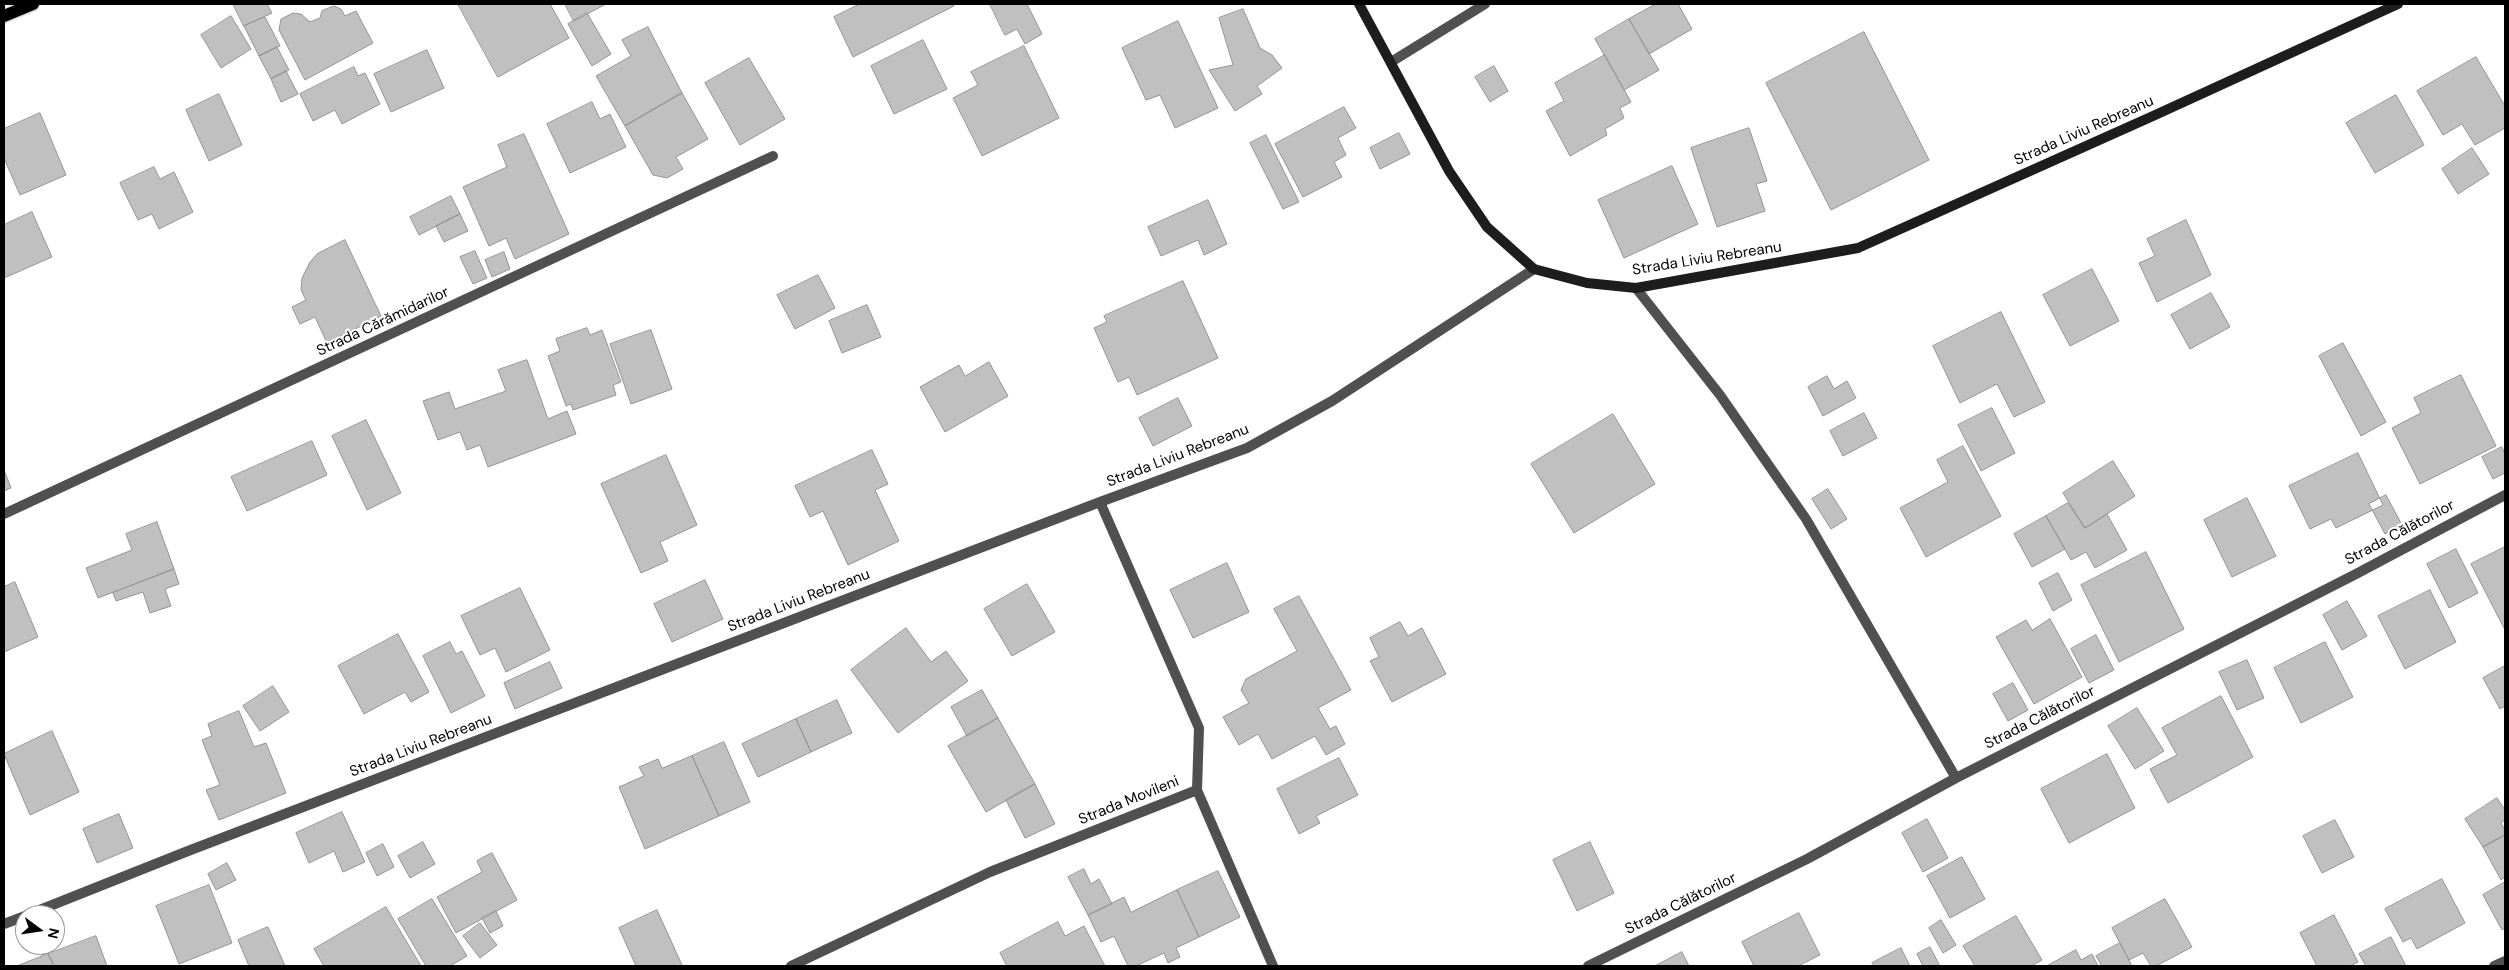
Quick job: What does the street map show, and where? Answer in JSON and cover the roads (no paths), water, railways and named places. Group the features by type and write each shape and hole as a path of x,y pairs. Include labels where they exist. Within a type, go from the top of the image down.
{"main road":[{"path":"4,16 33,4"}],"street":[{"path":"1359,4 1450,171 1487,227 1534,269"},
{"path":"1391,62 1485,4"},
{"name":"Strada Liviu Rebreanu","path":"54,905 197,848 1100,502 1247,448 1332,401 1534,269 1586,283 1636,288 1858,248 2398,4"},
{"name":"Strada Cărămidarilor","path":"4,514 774,156"},
{"path":"1636,288 1720,395 1806,519 1956,778"},
{"name":"Strada Călătorilor","path":"1588,966 1807,859 1956,778 2356,574 2505,495"},
{"name":"Strada Movileni","path":"791,966 990,872 1197,790 1199,728 1100,502"},
{"path":"1197,790 1274,966"},
{"path":"2494,966 2505,961"}]}
